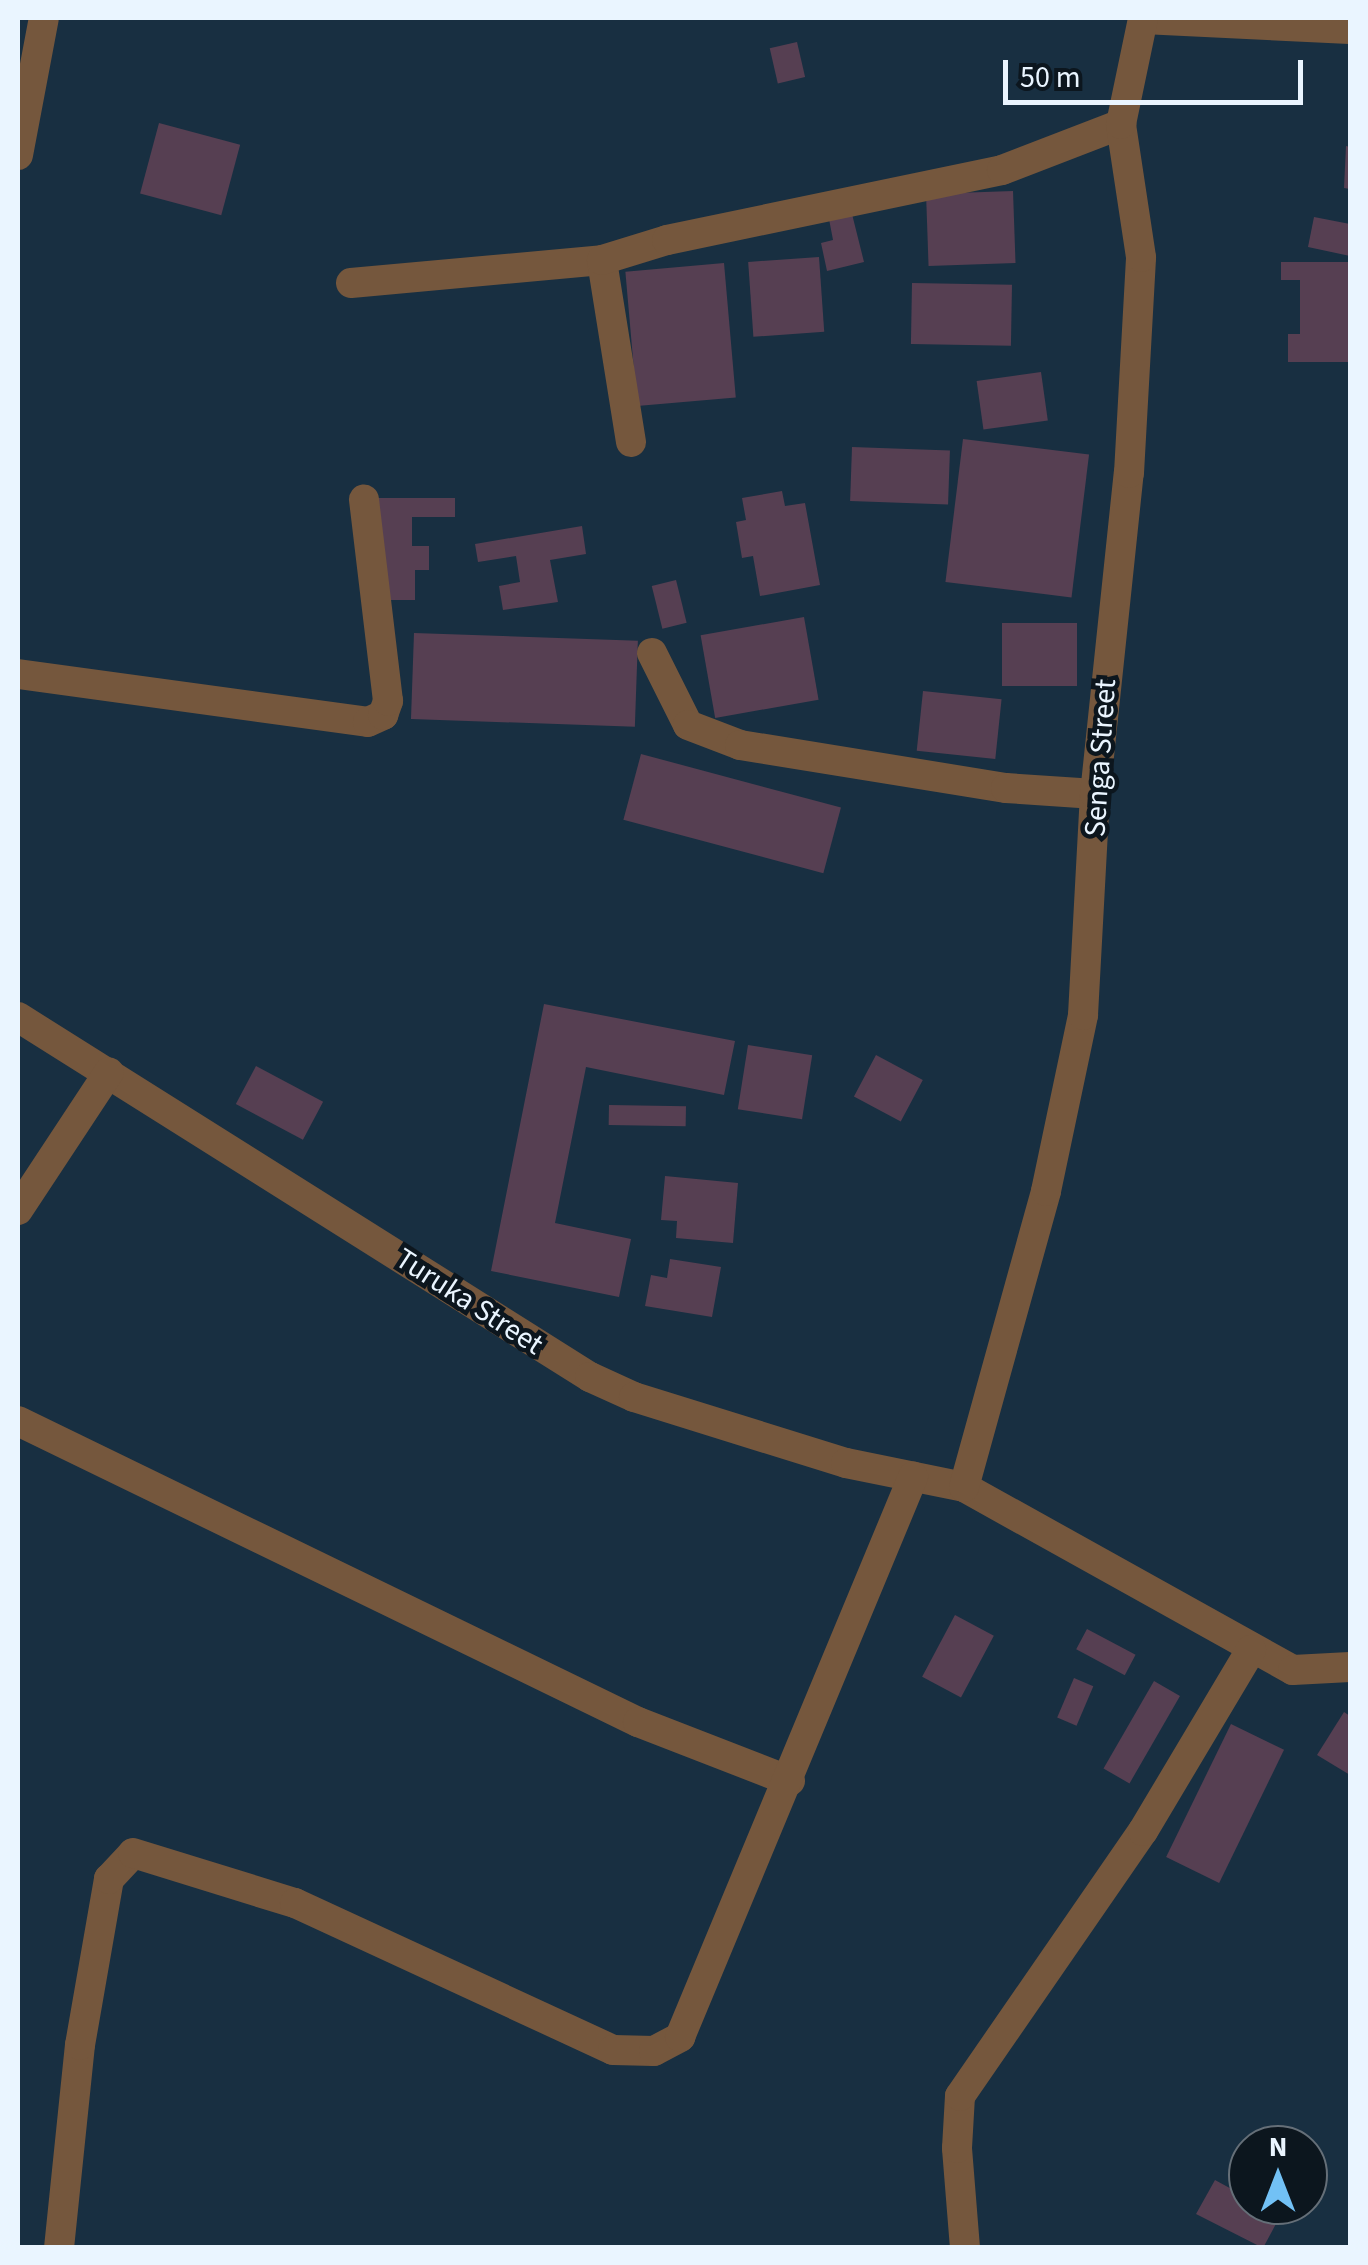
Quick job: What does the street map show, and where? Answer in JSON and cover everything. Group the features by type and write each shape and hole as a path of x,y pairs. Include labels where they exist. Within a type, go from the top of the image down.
{"street":[{"path":"18,154 44,18"},
{"path":"1143,18 1350,28"},
{"name":"Senga Street","path":"964,1487 1036,1230 1084,1016 1095,794 1129,473 1140,258 1121,124 1143,18"},
{"path":"351,283 602,260 1002,170 1121,124"},
{"path":"602,260 631,442"},
{"path":"18,674 368,722 383,714 388,700 364,499"},
{"path":"652,653 688,725 740,745 1006,788 1095,794"},
{"name":"Turuka Street","path":"18,1017 110,1072 493,1322 590,1377 634,1398 846,1463 964,1487 1293,1670 1350,1667"},
{"path":"18,1210 110,1072"},
{"path":"18,1421 638,1722 790,1782"},
{"path":"59,2248 80,2044 106,1898 110,1879 133,1852 295,1903 613,2050 654,2050 680,2036 790,1782 913,1476"},
{"path":"965,2248 960,2096 1142,1831 1252,1650"}],"building":[{"path":"797,42 805,77 778,83 770,48"},
{"path":"159,123 240,145 221,215 140,194"},
{"path":"1346,146 1350,147 1350,189 1344,188"},
{"path":"1013,191 1016,263 929,266 926,194"},
{"path":"852,214 864,262 827,271 821,243 833,240 829,219"},
{"path":"1314,217 1350,224 1350,256 1308,247"},
{"path":"819,257 824,332 753,337 748,262"},
{"path":"1281,262 1350,262 1350,362 1288,362 1288,334 1300,334 1300,280 1281,280"},
{"path":"724,263 736,397 637,406 625,272"},
{"path":"912,283 1012,285 1011,346 911,344"},
{"path":"1041,372 1048,421 983,430 977,381"},
{"path":"963,439 1089,454 1072,597 945,582"},
{"path":"852,447 950,450 948,504 850,501"},
{"path":"782,491 785,506 805,503 820,585 760,596 753,556 742,558 736,522 746,520 742,498"},
{"path":"374,498 455,498 455,517 412,517 412,546 429,546 429,570 415,570 415,600 384,600"},
{"path":"582,526 586,554 550,560 558,602 503,610 499,586 520,582 516,556 478,562 475,544"},
{"path":"676,580 687,623 662,629 652,586"},
{"path":"804,617 819,700 715,718 701,635"},
{"path":"1002,623 1077,623 1077,686 1002,686"},
{"path":"414,633 638,641 635,727 411,719"},
{"path":"923,691 1002,699 995,759 917,751"},
{"path":"641,754 841,808 823,873 623,820"},
{"path":"544,1004 735,1041 724,1095 586,1067 555,1223 631,1239 619,1297 491,1271"},
{"path":"748,1045 812,1055 802,1119 738,1109"},
{"path":"876,1055 923,1080 901,1121 854,1096"},
{"path":"256,1066 323,1102 303,1140 236,1104"},
{"path":"609,1105 686,1106 686,1126 609,1125"},
{"path":"665,1176 738,1183 733,1243 676,1238 677,1221 661,1220"},
{"path":"670,1259 721,1267 712,1317 645,1306 651,1275 667,1278"},
{"path":"955,1615 994,1636 961,1697 922,1677"},
{"path":"1087,1629 1136,1655 1125,1675 1076,1649"},
{"path":"1074,1678 1093,1686 1077,1726 1057,1718"},
{"path":"1154,1681 1180,1696 1129,1783 1104,1768"},
{"path":"1344,1712 1350,1716 1350,1775 1317,1755"},
{"path":"1231,1724 1284,1750 1219,1883 1166,1857"},
{"path":"1215,2180 1228,2187 1228,2225 1275,2225 1263,2248 1196,2214"}]}
